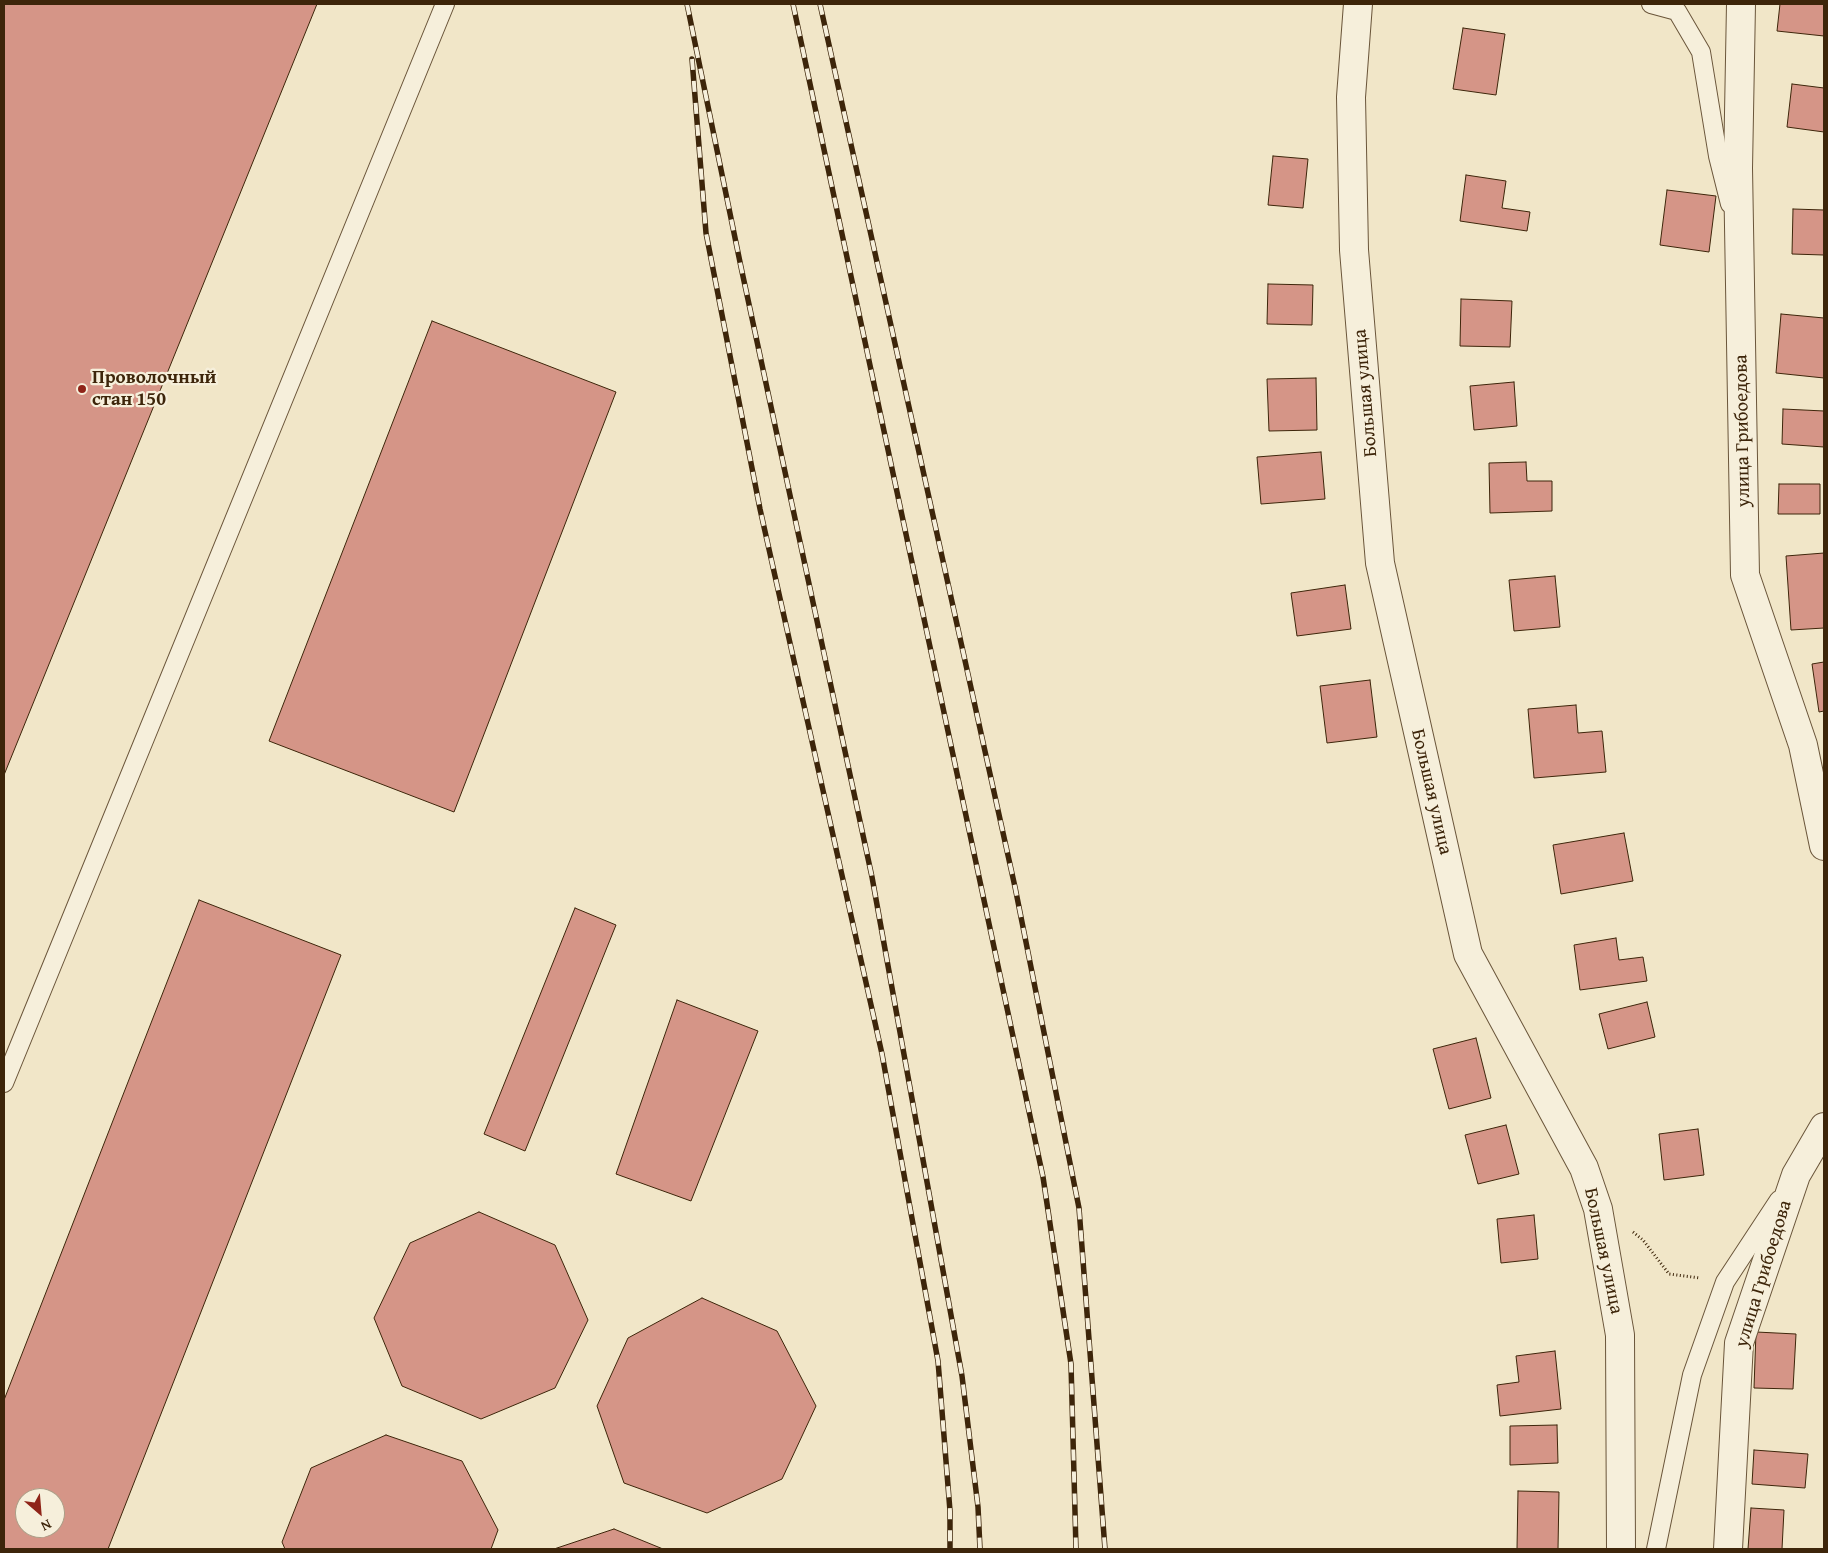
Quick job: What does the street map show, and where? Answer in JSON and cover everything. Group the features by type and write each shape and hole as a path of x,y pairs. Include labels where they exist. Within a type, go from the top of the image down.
{"street":[{"name":"Большая улица","path":"1358,4 1351,97 1354,250 1380,563 1468,954 1584,1168 1598,1209 1620,1335 1621,1549"},
{"name":"улица Грибоедова","path":"1741,4 1738,168 1746,575 1803,745 1824,846"},
{"name":"улица Грибоедова","path":"1728,1549 1739,1343 1796,1175 1824,1127"}],"lane":[{"path":"4,1083 445,4"},
{"path":"1651,4 1677,11 1701,52 1718,156 1739,240"},
{"path":"1656,1549 1692,1376 1725,1282 1796,1175"}],"path":[{"path":"1598,1209 1624,1224 1643,1240 1670,1274 1725,1282"}],"building":[{"name":"Проволочный стан 150","path":"4,4 317,4 4,775"},
{"path":"1780,4 1824,4 1824,36 1777,31"},
{"path":"1463,28 1505,34 1496,95 1453,89"},
{"path":"1792,84 1824,88 1824,132 1787,127"},
{"path":"1273,156 1308,159 1303,208 1268,205"},
{"path":"1466,175 1506,181 1502,208 1530,212 1527,231 1460,221"},
{"path":"1667,190 1716,196 1709,252 1660,245"},
{"path":"1793,209 1824,210 1824,255 1792,254"},
{"path":"1268,284 1313,285 1312,325 1267,324"},
{"path":"1461,299 1512,301 1510,347 1460,346"},
{"path":"1781,314 1824,318 1824,378 1776,373"},
{"path":"432,321 616,392 454,812 269,741"},
{"path":"1316,378 1317,430 1269,431 1267,379"},
{"path":"1514,382 1517,426 1474,430 1470,386"},
{"path":"1783,409 1824,411 1824,447 1782,444"},
{"path":"1321,452 1325,499 1261,504 1257,457"},
{"path":"1526,462 1527,481 1552,481 1552,511 1490,513 1489,463"},
{"path":"1779,484 1820,484 1820,514 1778,514"},
{"path":"1824,553 1824,628 1791,630 1786,556"},
{"path":"1555,576 1560,627 1514,631 1509,580"},
{"path":"1345,585 1351,629 1297,636 1291,593"},
{"path":"1824,662 1824,711 1819,712 1812,664"},
{"path":"1370,680 1377,737 1327,743 1320,686"},
{"path":"1576,705 1578,733 1602,731 1606,772 1534,778 1528,709"},
{"path":"1624,833 1633,881 1561,894 1553,845"},
{"path":"199,900 341,955 108,1549 4,1549 4,1400"},
{"path":"575,908 616,925 525,1151 484,1134"},
{"path":"1616,938 1619,960 1643,957 1647,981 1580,990 1574,945"},
{"path":"677,1000 758,1031 691,1201 616,1174"},
{"path":"1647,1002 1655,1037 1608,1049 1599,1014"},
{"path":"1476,1038 1491,1098 1449,1109 1433,1049"},
{"path":"1506,1125 1519,1174 1478,1184 1465,1135"},
{"path":"1698,1129 1704,1175 1664,1180 1659,1134"},
{"path":"479,1212 555,1245 588,1320 555,1388 481,1419 402,1386 374,1318 410,1243"},
{"path":"1534,1215 1538,1259 1501,1263 1497,1219"},
{"path":"702,1298 777,1331 816,1406 782,1479 707,1513 624,1483 597,1406 628,1338"},
{"path":"1756,1332 1796,1334 1793,1389 1754,1388"},
{"path":"1555,1351 1561,1409 1500,1416 1497,1385 1519,1382 1516,1356"},
{"path":"1557,1425 1558,1463 1510,1465 1510,1426"},
{"path":"386,1435 462,1461 498,1530 491,1549 285,1549 282,1542 311,1468"},
{"path":"1754,1450 1808,1454 1805,1488 1752,1484"},
{"path":"1518,1491 1559,1492 1558,1549 1517,1549"},
{"path":"1751,1508 1784,1510 1782,1549 1748,1549"},
{"path":"614,1529 663,1549 554,1549"}],"railway":[{"path":"687,4 741,267 872,877 962,1376 978,1507 980,1549"},
{"path":"793,4 1043,1177 1071,1364 1076,1549"},
{"path":"820,4 1015,887 1079,1208 1105,1549"},
{"path":"692,59 706,233 760,509 882,1054 938,1361 950,1511 950,1549"}],"place":[{"name":"Проволочный стан 150","path":"82,389"}]}
